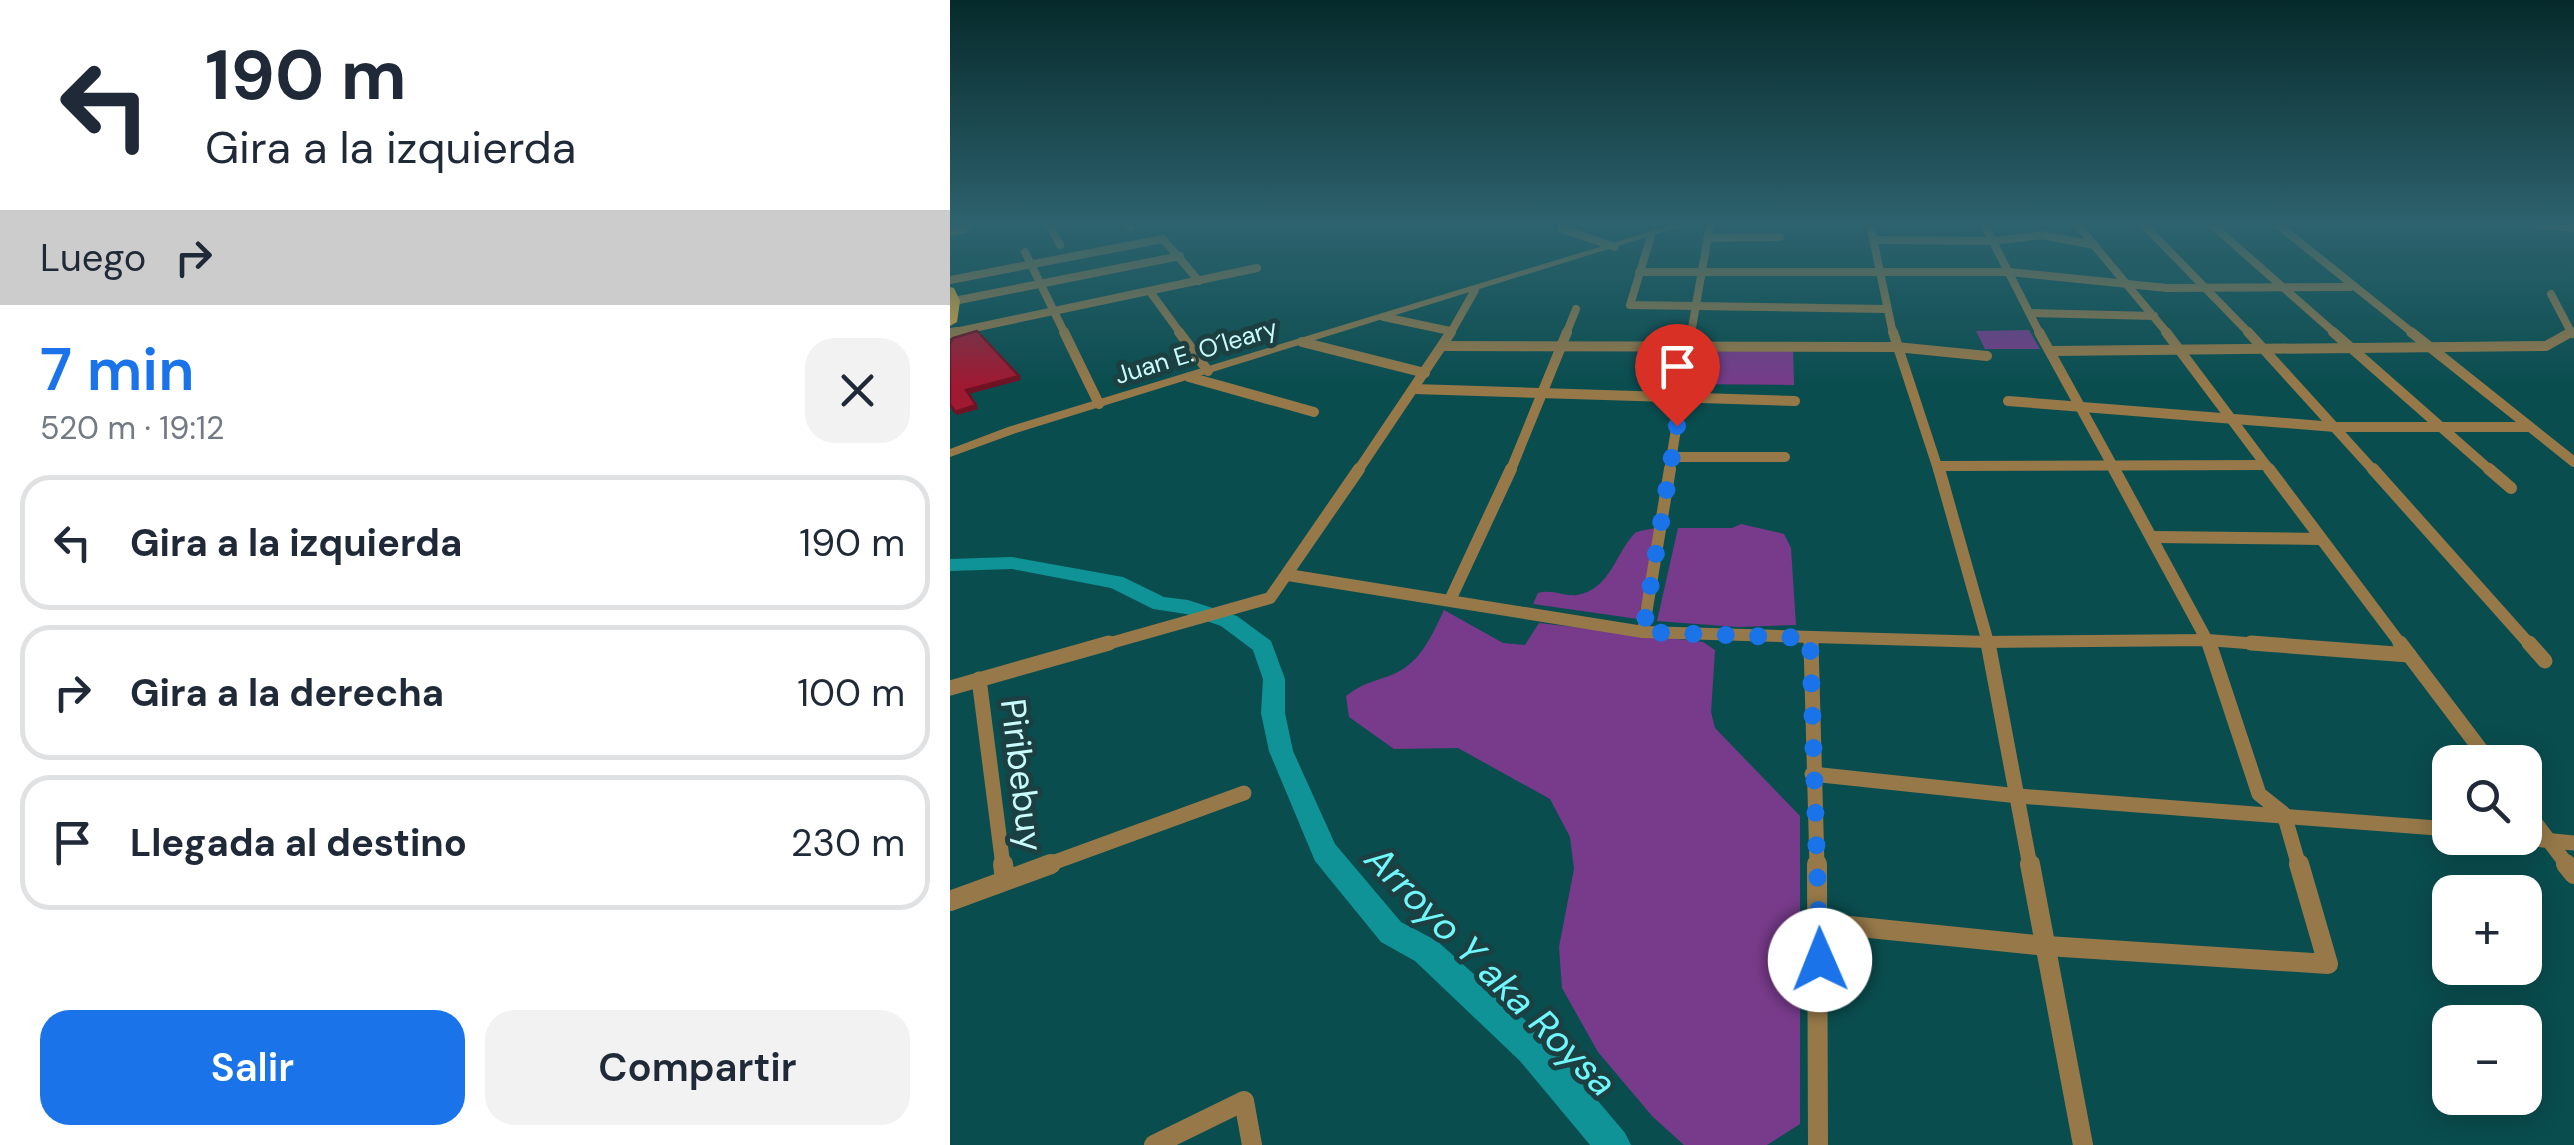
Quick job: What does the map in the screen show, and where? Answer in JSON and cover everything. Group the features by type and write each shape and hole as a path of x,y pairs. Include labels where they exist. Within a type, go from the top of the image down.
{"main road":[{"path":"950,322 952,296"}],"street":[{"path":"1035,277 1099,404"},
{"path":"952,296 1071,277"},
{"path":"1196,277 1199,281"},
{"path":"950,333 1215,277"},
{"name":"Juan E. O´leary","path":"950,453 1514,277"},
{"path":"1638,277 1630,305 1887,308"},
{"path":"1643,632 1680,397 1704,277"},
{"path":"1883,277 1896,347 1938,466 1956,541 1988,642 2084,1145"},
{"path":"1820,923 2047,946 2328,964 2284,814 2259,794 2208,640 2154,537 2076,404 2012,277"},
{"path":"2062,277 2204,287 2350,287"},
{"path":"2121,277 2477,745"},
{"path":"2195,277 2263,347 2545,661"},
{"path":"2271,277 2512,488"},
{"path":"2339,277 2574,462"},
{"path":"950,688 1270,598 1426,373 1474,290"},
{"path":"1151,293 1208,371"},
{"path":"2052,352 2546,346 2572,334 2551,294"},
{"path":"1451,598 1500,495 1576,309"},
{"path":"2030,312 2154,316"},
{"path":"1384,318 1450,331"},
{"path":"1302,342 1426,373"},
{"path":"1443,346 1896,347 1988,356"},
{"path":"1189,377 1314,412"},
{"path":"1414,389 1795,401"},
{"path":"2008,401 2334,426 2530,426"},
{"path":"1673,457 1785,457"},
{"path":"1938,466 2266,465"},
{"path":"2154,537 2322,538"},
{"path":"1288,574 1643,632 1988,642 2208,640 2409,655"},
{"path":"1810,638 1820,923 1818,1145"},
{"name":"Piribebuy","path":"979,679 1005,880"},
{"path":"1812,774 2019,796 2432,827"},
{"path":"950,901 1244,793"},
{"path":"2542,832 2574,874"},
{"path":"2542,840 2574,843"},
{"path":"1154,1145 1244,1101 1252,1145"}],"shaded area":[{"path":"2029,330 2040,349 1985,349 1976,331"},
{"path":"1692,346 1793,347 1794,385 1686,384"},
{"path":"1741,524 1784,534 1791,548 1796,625 1737,627 1657,621 1678,528 1732,528"},
{"path":"1660,527 1638,619 1533,604 1538,593 1577,595 1598,586 1636,532"},
{"path":"1444,610 1503,643 1525,645 1539,623 1703,642 1715,650 1711,712 1715,728 1800,816 1800,1124 1767,1145 1684,1145 1653,1117 1598,1052 1562,988 1559,947 1574,869 1570,837 1550,799 1458,748 1394,749 1349,717 1346,696 1409,665 1423,649"}],"building":[{"path":"977,331 1019,376 966,390 976,405 955,412 950,404 950,343 953,338"}],"waterway":[{"name":"Arroyo Y aka Roysa","path":"950,565 1012,563 1116,582 1160,604 1188,607 1229,621 1263,646 1274,679 1273,713 1281,751 1325,852 1391,932 1426,951 1532,1049 1613,1145"}],"route":[{"path":"1677,426 1643,632 1810,638 1820,960"}]}
